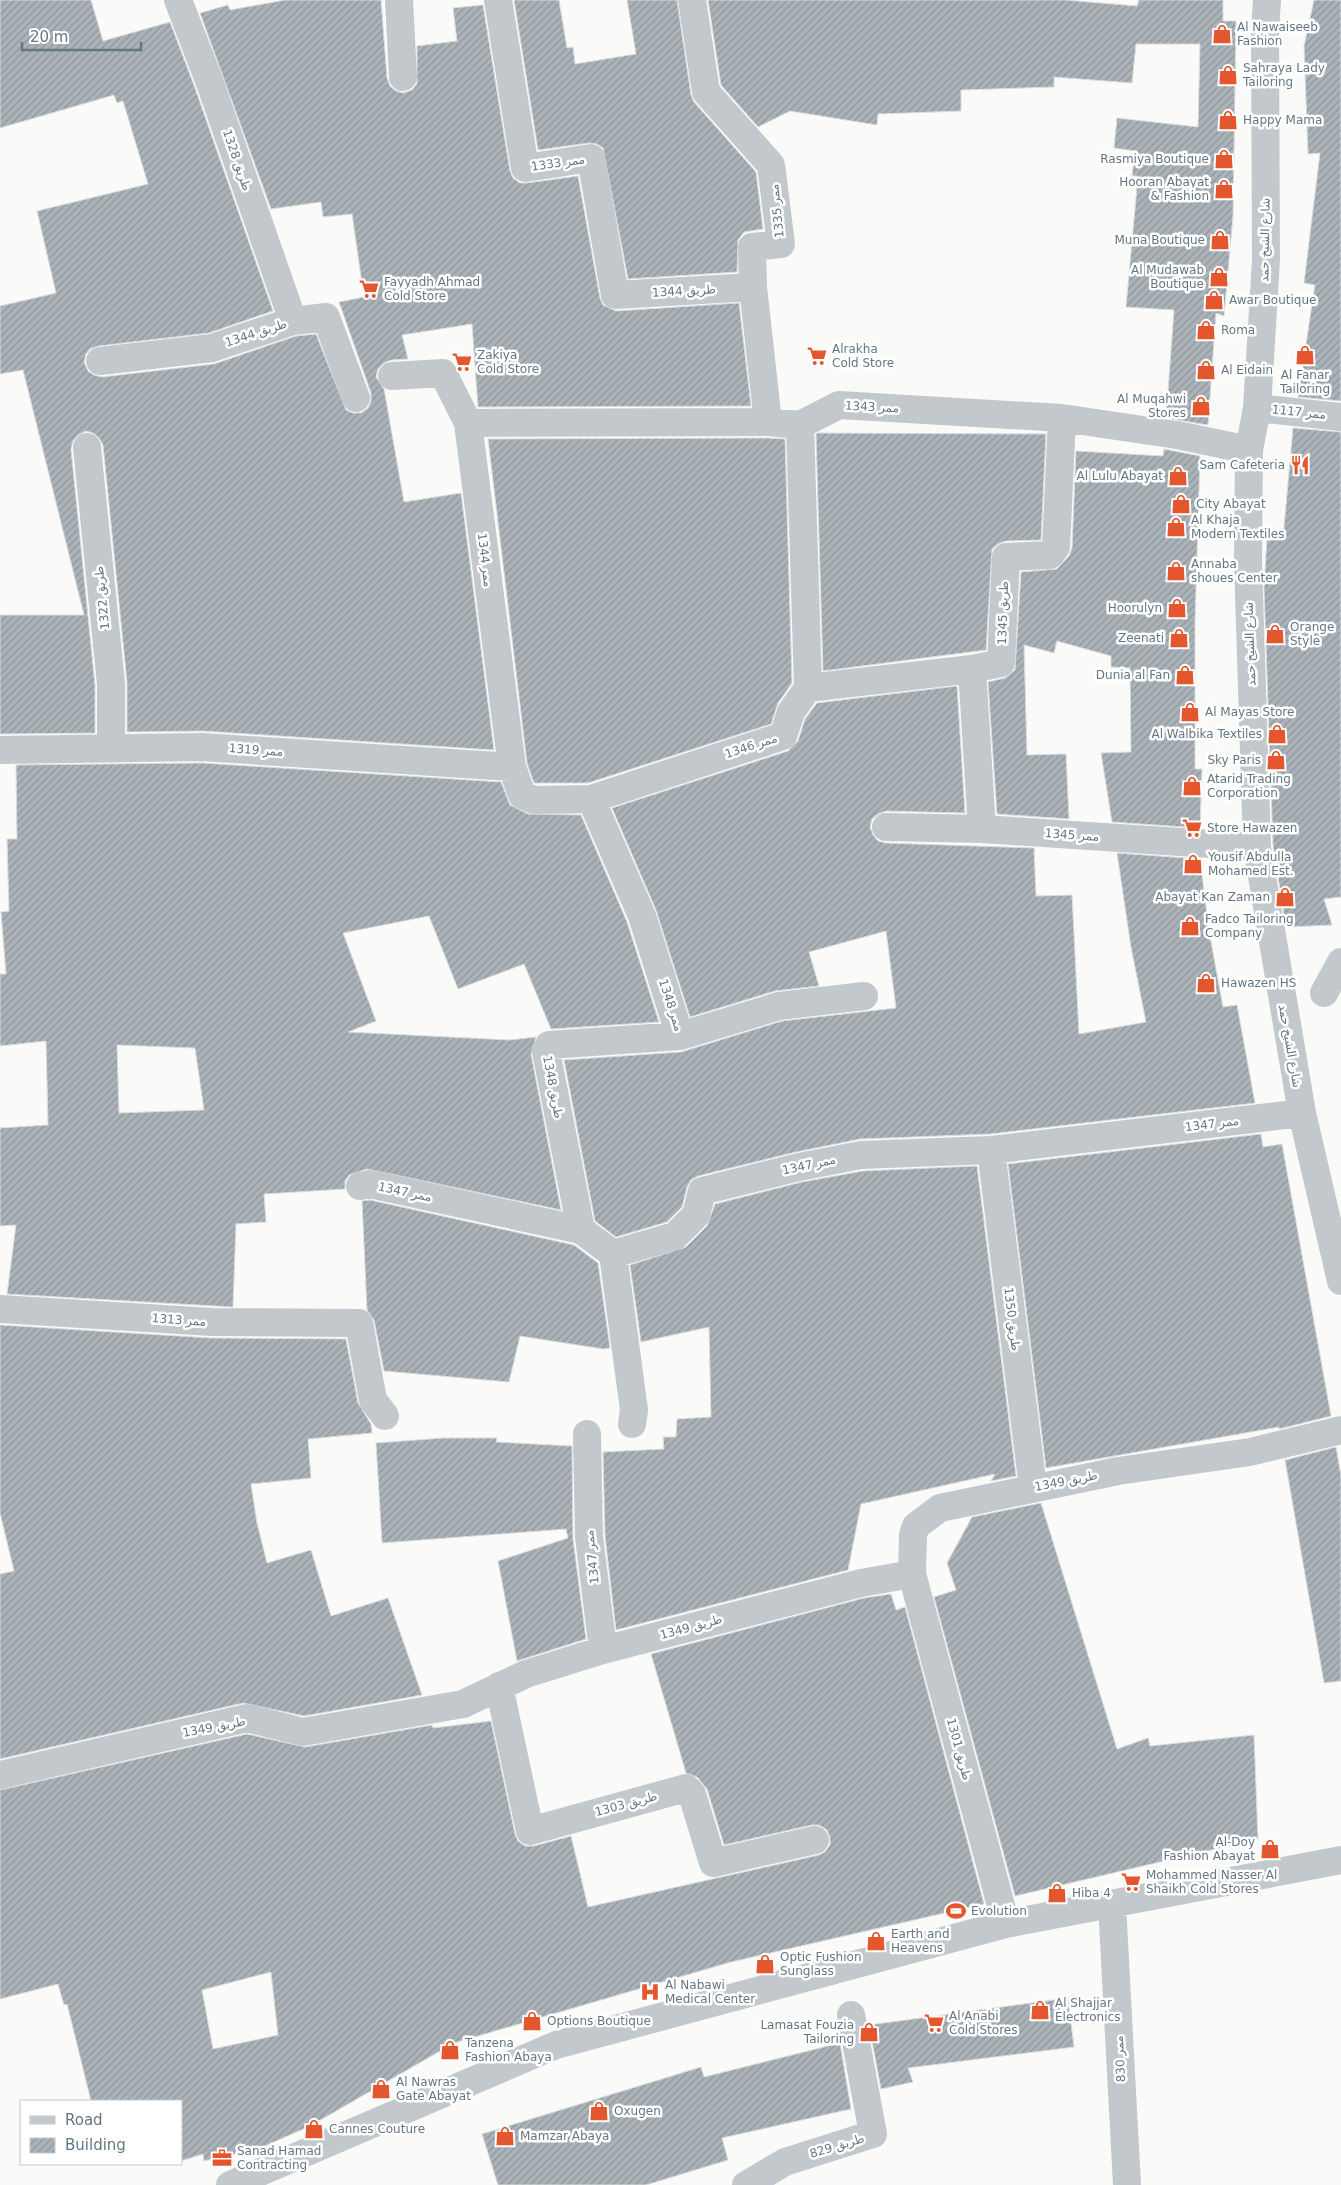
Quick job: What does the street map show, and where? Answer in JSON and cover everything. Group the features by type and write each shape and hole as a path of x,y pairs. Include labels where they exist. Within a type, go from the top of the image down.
{"street":[{"name":"طريق 1328","path":"178,0 210,83 293,321"},
{"path":"399,0 402,77"},
{"name":"ممر 1333","path":"498,0 525,168 591,158 615,296"},
{"name":"ممر 1335","path":"692,0 706,92 772,165 781,244 752,247 753,287 768,422"},
{"name":"شارع الشيخ حمد","path":"1267,0 1265,31 1266,260 1257,408 1249,450 1248,562 1257,847 1302,1113 1341,1281"},
{"name":"طريق 1344","path":"615,296 753,287"},
{"name":"طريق 1344","path":"100,361 212,348 293,321 326,317 356,398"},
{"name":"ممر 1344","path":"392,376 443,373 468,423 512,767 522,795 528,798"},
{"name":"ممر 1343","path":"800,425 839,405 1062,418 1177,435 1249,450"},
{"name":"ممر 1117","path":"1257,408 1341,417"},
{"name":"طريق 1345","path":"972,669 1001,663 1006,557 1050,555 1056,547 1062,418"},
{"path":"468,423 768,422 800,425 808,688 972,669 982,830"},
{"name":"طريق 1322","path":"87,447 111,684 111,748"},
{"name":"ممر 1346","path":"528,798 591,799 783,736 791,712 808,688"},
{"name":"ممر 1319","path":"0,750 202,747 512,767"},
{"name":"ممر 1348","path":"591,799 642,916 680,1036 779,1006 864,996"},
{"name":"ممر 1345","path":"886,827 982,830 1257,847"},
{"path":"1324,993 1341,962"},
{"name":"طريق 1348","path":"581,1230 546,1051 547,1047 549,1045 680,1036"},
{"name":"ممر 1347","path":"360,1186 370,1184 581,1230 614,1254 675,1236 696,1215 702,1190 799,1166 861,1155 992,1150 1302,1113"},
{"name":"طريق 1350","path":"992,1150 1033,1488"},
{"path":"614,1254 634,1410 632,1424"},
{"name":"ممر 1313","path":"0,1309 212,1322 359,1323 373,1400 385,1416"},
{"name":"طريق 1349","path":"0,1775 247,1718 303,1732 463,1704 526,1674 603,1650 861,1583 912,1574 913,1535 916,1526 940,1508 1118,1471 1250,1452 1341,1430"},
{"name":"ممر 1347","path":"587,1434 589,1538 603,1650"},
{"name":"طريق 1301","path":"912,1574 1006,1924"},
{"name":"طريق 1303","path":"498,1686 530,1831 686,1788 692,1794 713,1863 815,1840"},
{"path":"230,2185 556,2044 1006,1924 1341,1860"},
{"name":"ممر 830","path":"1112,1904 1127,2185"},
{"name":"طريق 829","path":"746,2185 785,2162 874,2134 851,2015"}],"building":[{"path":"0,0 91,0 103,41 170,22 273,311 209,333 98,346 90,349 86,354 84,362 88,371 94,375 102,377 214,364 296,336 316,334 346,410 353,413 361,413 368,408 371,401 371,393 339,302 364,297 352,214 323,217 321,202 271,209 200,13 228,5 230,10 285,0 381,0 387,78 390,86 396,91 403,93 412,90 417,84 417,46 457,41 453,8 483,5 510,171 513,178 520,183 578,176 600,298 603,305 616,311 739,303 751,406 478,407 472,324 402,335 408,359 391,360 384,363 378,369 376,377 384,389 404,502 461,493 494,750 203,731 127,732 127,682 103,445 93,433 86,431 78,435 73,441 71,449 95,685 95,733 0,734 0,615 84,615 23,370 0,374 0,306 56,293 37,211 148,184 123,101 117,103 114,95 0,128"},
{"path":"514,0 559,0 567,48 573,47 575,64 636,54 627,0 677,0 691,95 694,102 756,172 763,229 744,232 738,240 737,272 628,279 603,148 597,144 589,143 538,150"},
{"path":"708,0 1065,0 1137,6 1139,0 1223,0 1223,21 1236,21 1233,216 1224,316 1216,313 1208,425 1166,418 1174,310 1126,307 1138,176 1132,176 1135,151 1114,148 1117,118 1198,127 1200,44 1136,44 1132,83 1054,77 1054,87 961,90 961,111 878,114 877,125 790,111 758,127 721,85"},
{"path":"1314,0 1341,0 1341,401 1298,397 1315,285 1304,283 1320,153 1308,154 1304,46"},
{"path":"1293,428 1341,432 1341,897 1324,899 1332,925 1286,927 1273,845 1264,589 1267,537 1283,538"},
{"path":"816,434 1046,434 1041,540 1005,541 992,549 986,650 823,671"},
{"path":"488,439 785,439 792,683 778,703 771,724 588,783 534,783 527,763"},
{"path":"1164,449 1200,456 1195,622 1195,769 1202,769 1200,828 1112,822 1101,753 1131,752 1130,668 1111,667 1111,656 1057,641 1054,653 1024,645 1027,755 1066,754 1069,819 997,814 988,682 1005,678 1015,670 1021,572 1057,569 1069,556 1072,548 1076,451 1163,456"},
{"path":"957,686 965,813 886,811 872,819 870,827 873,835 878,841 886,843 1034,848 1036,896 1072,895 1079,1034 1146,1022 1131,947 1117,853 1200,859 1209,931 1223,1007 1237,1005 1255,1103 990,1134 860,1139 796,1152 698,1176 691,1180 687,1187 682,1207 667,1222 616,1237 595,1221 564,1060 681,1052 782,1021 896,1008 886,931 809,952 819,986 775,991 690,1017 656,910 612,808 788,751 798,741 805,719 817,703"},
{"path":"202,763 501,782 510,805 528,814 581,815 627,922 659,1022 551,1029 524,964 458,989 429,916 343,933 376,1021 348,1032 510,1040 536,1037 531,1054 561,1210 367,1169 349,1175 345,1181 345,1189 264,1194 266,1222 236,1224 233,1307 7,1294 16,1225 0,1226 0,1128 48,1125 46,1041 0,1046 0,974 6,974 1,912 9,911 7,839 17,839 16,765","holes":["117,1045 195,1048 204,1110 119,1113"]},
{"path":"1261,1134 1263,1147 1282,1144 1331,1416 1279,1429 1279,1427 1046,1468 1008,1164"},
{"path":"977,1166 1016,1476 991,1481 995,1474 861,1504 848,1570 616,1630 605,1536 603,1452 664,1449 663,1437 676,1437 677,1419 711,1417 709,1327 641,1342 630,1265 686,1247 707,1226 715,1204 802,1182 863,1171"},
{"path":"370,1200 574,1245 598,1263 610,1348 603,1349 520,1336 509,1382 384,1371 374,1320 367,1310 362,1201"},
{"path":"0,1325 211,1338 346,1339 358,1403 371,1424 372,1433 308,1439 311,1478 251,1484 257,1523 267,1563 311,1550 331,1616 388,1598 422,1695 304,1716 243,1703 0,1759 0,1574 14,1571 0,1513"},
{"path":"444,1438 497,1438 496,1442 572,1446 573,1539 586,1639 517,1661 498,1561 568,1538 566,1529 382,1543 376,1443"},
{"path":"1336,1447 1341,1476 1341,1681 1324,1683 1285,1460"},
{"path":"1041,1503 1117,1749 1148,1738 1150,1746 1254,1735 1258,1839 1015,1896 934,1597 956,1590 947,1563 972,1517"},
{"path":"891,1594 896,1610 905,1607 984,1904 731,1962 454,2043 310,2126 258,2149 204,2161 203,2154 182,2161 182,2100 91,2100 67,2004 64,2005 58,1984 0,1999 0,1790 247,1734 305,1747 432,1725 433,1728 491,1721 518,1841 525,1846 534,1846 571,1836 588,1907 819,1855 825,1852 830,1845 830,1837 827,1830 819,1825 724,1845 707,1789 697,1777 686,1773 651,1654 864,1598","holes":["271,1972 278,2035 213,2049 202,1990"]},
{"path":"1068,1998 1074,2047 908,2068 913,2082 881,2089 869,2025"},
{"path":"840,2043 851,2109 722,2138 728,2160 646,2185 498,2185 482,2134 701,2067 704,2077"}],"place":[{"name":"Al Nawaiseeb Fashion","path":"1222,34"},
{"name":"Sahraya Lady Tailoring","path":"1228,75"},
{"name":"Happy Mama","path":"1228,120"},
{"name":"Rasmiya Boutique","path":"1224,159"},
{"name":"Hooran Abayat & Fashion","path":"1224,189"},
{"name":"Muna Boutique","path":"1220,240"},
{"name":"Al Mudawab Boutique","path":"1219,277"},
{"name":"Fayyadh Ahmad Cold Store","path":"369,289"},
{"name":"Awar Boutique","path":"1214,300"},
{"name":"Roma","path":"1206,330"},
{"name":"Al Fanar Tailoring","path":"1305,355"},
{"name":"Alrakha Cold Store","path":"817,356"},
{"name":"Zakiya Cold Store","path":"462,362"},
{"name":"Al Eidain","path":"1206,370"},
{"name":"Al Muqahwi Stores","path":"1201,406"},
{"name":"Sam Cafeteria","path":"1300,465"},
{"name":"Al Lulu Abayat","path":"1178,476"},
{"name":"City Abayat","path":"1181,504"},
{"name":"Al Khaja Modern Textiles","path":"1176,527"},
{"name":"Annaba shoues Center","path":"1176,571"},
{"name":"Hoorulyn","path":"1177,608"},
{"name":"Orange Style","path":"1275,634"},
{"name":"Zeenati","path":"1179,638"},
{"name":"Dunia al Fan","path":"1185,675"},
{"name":"Al Mayas Store","path":"1190,712"},
{"name":"Al Walbika Textiles","path":"1277,734"},
{"name":"Sky Paris","path":"1276,760"},
{"name":"Atarid Trading Corporation","path":"1192,786"},
{"name":"Store Hawazen","path":"1192,828"},
{"name":"Yousif Abdulla Mohamed Est.","path":"1193,864"},
{"name":"Abayat Kan Zaman","path":"1285,897"},
{"name":"Fadco Tailoring Company","path":"1190,926"},
{"name":"Hawazen HS","path":"1206,983"},
{"name":"Al-Doy Fashion Abayat","path":"1270,1849"},
{"name":"Mohammed Nasser Al Shaikh Cold Stores","path":"1131,1882"},
{"name":"Hiba 4","path":"1057,1893"},
{"name":"Evolution","path":"956,1911"},
{"name":"Earth and Heavens","path":"876,1941"},
{"name":"Optic Fushion Sunglass","path":"765,1964"},
{"name":"Al Nabawi Medical Center","path":"650,1992"},
{"name":"Al Shajjar Electronics","path":"1040,2010"},
{"name":"Options Boutique","path":"532,2021"},
{"name":"Al Anabi Cold Stores","path":"934,2023"},
{"name":"Lamasat Fouzia Tailoring","path":"869,2032"},
{"name":"Tanzena Fashion Abaya","path":"450,2050"},
{"name":"Al Nawras Gate Abayat","path":"381,2089"},
{"name":"Oxugen","path":"599,2111"},
{"name":"Cannes Couture","path":"314,2129"},
{"name":"Mamzar Abaya","path":"505,2136"},
{"name":"Sanad Hamad Contracting","path":"222,2158"}]}
